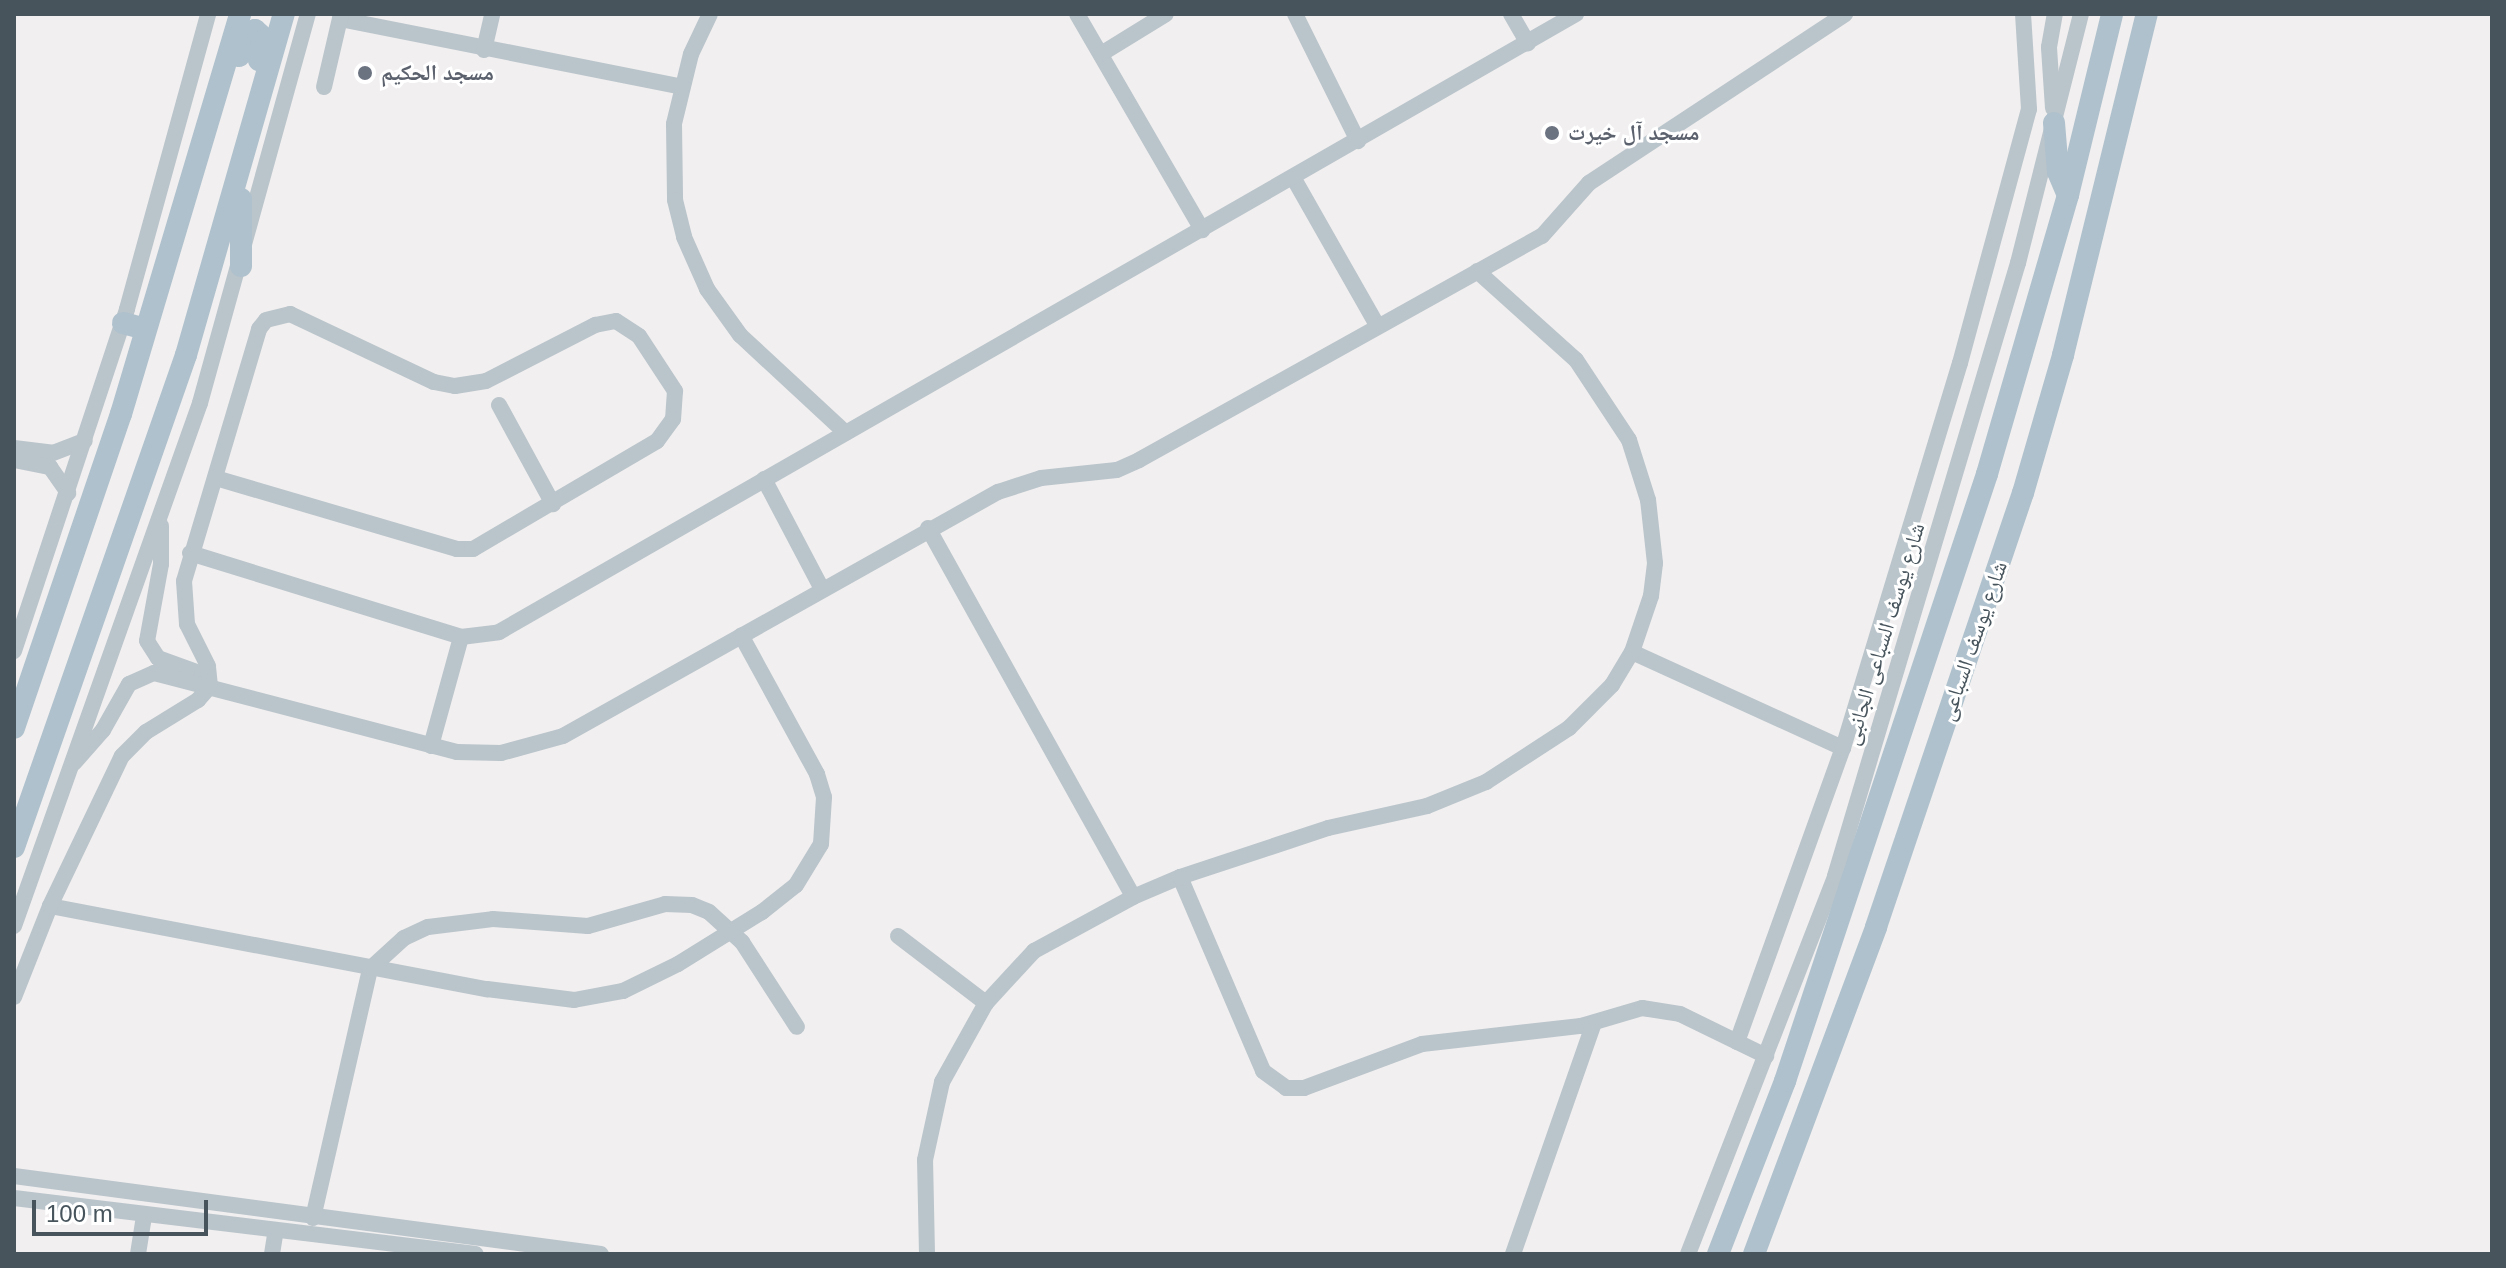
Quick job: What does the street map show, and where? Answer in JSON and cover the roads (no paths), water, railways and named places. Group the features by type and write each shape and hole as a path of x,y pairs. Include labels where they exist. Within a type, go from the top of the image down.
{"main road":[{"path":"14,728 20,688 145,329 201,157 240,14"},
{"path":"14,847 131,516 243,170 284,14"},
{"name":"شارع يوسف السباعى","path":"1718,1254 1785,1081 1972,522 2068,195 2112,14"},
{"name":"شارع يوسف السباعى","path":"1754,1254 1876,927 2023,493 2063,355 2147,14"},
{"path":"201,157 223,114 246,34 255,30 265,43 248,110 241,266"},
{"path":"2054,123 2055,159 2068,195"},
{"path":"123,323 145,329"},
{"path":"1987,474 1997,492 2010,497 2023,493"},
{"path":"1972,522 1997,517 2010,531"}],"street":[{"path":"14,651 123,323 208,14"},
{"path":"14,926 160,518 241,266 308,14"},
{"path":"484,50 492,14"},
{"path":"710,14 682,87 674,137 675,200 698,270 740,335 846,433"},
{"path":"1077,14 1202,230"},
{"path":"1101,54 1166,14"},
{"path":"1295,14 1358,141"},
{"path":"1511,14 1528,43"},
{"path":"190,553 461,637 499,632 1294,179 1576,14"},
{"path":"74,763 103,730 136,678 154,673 431,746 479,754 543,744 928,528 1027,481 1117,470 1477,271 1549,230 1597,177 1845,14"},
{"path":"1737,1042 1843,748 1960,363 2029,109 2023,14"},
{"path":"2054,123 2049,47 2055,14"},
{"name":"شارع يوسف السباعى الجانبى","path":"1688,1254 1835,876 2018,263 2081,14"},
{"path":"324,87 341,17 484,50 682,87"},
{"path":"1294,179 1377,325"},
{"path":"927,1254 924,1180 931,1119 950,1064 986,1003 1034,951 1133,897 1180,877 1328,828 1427,806 1486,782 1569,728 1612,685 1632,652 1651,596 1655,563 1648,500 1629,440 1597,384 1576,360 1477,271"},
{"path":"14,997 50,906 122,756 146,732 198,700 210,686 210,673 184,610 190,553 259,329 277,314 290,314 434,382 455,386 486,381 602,322 623,323 639,336 673,382 673,419 657,441 486,545 457,549 215,478"},
{"path":"499,405 553,504"},
{"path":"14,448 53,453 85,441"},
{"path":"14,460 50,467 68,493"},
{"path":"764,479 822,589"},
{"path":"160,518 161,564 147,641 158,658 202,674 210,686"},
{"path":"928,528 1133,897"},
{"path":"50,906 370,969 528,995 590,999 651,979 730,932 796,885 816,855 826,821 817,774 741,635"},
{"path":"431,746 461,637"},
{"path":"1632,652 1843,748"},
{"path":"1180,877 1263,1071 1286,1088 1304,1088 1432,1042 1594,1023 1655,1007 1766,1056"},
{"path":"313,1218 370,969 404,938 472,919 588,926 674,903 709,912 748,950 797,1027"},
{"path":"898,936 986,1003"},
{"path":"1513,1254 1594,1023"},
{"path":"14,1176 601,1254"},
{"path":"14,1198 275,1234 476,1254"},
{"path":"138,1254 144,1216"},
{"path":"272,1254 275,1234"}],"place":[{"name":"مسجد الحكيم","path":"365,73"},
{"name":"مسجد آل خيرت","path":"1552,133"}]}
